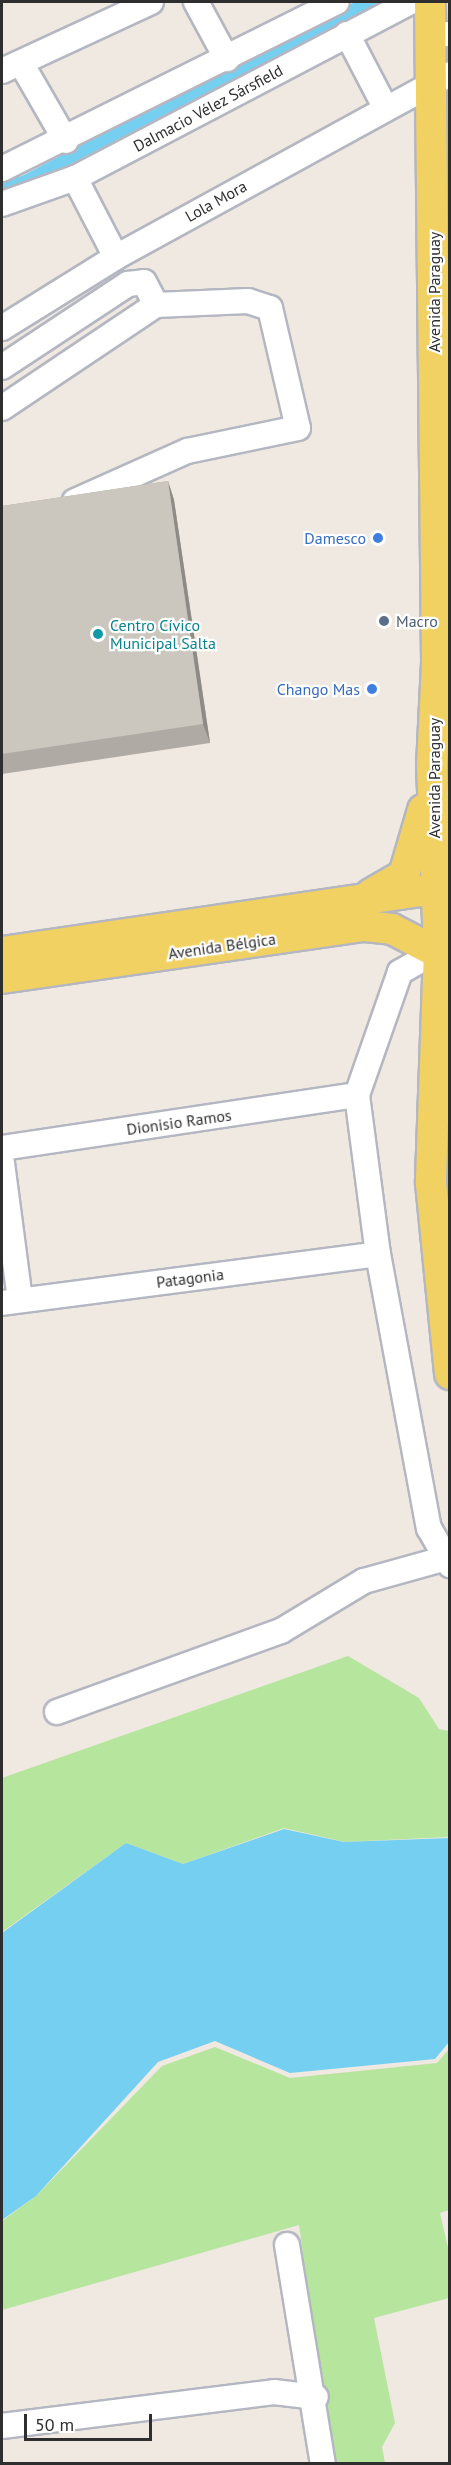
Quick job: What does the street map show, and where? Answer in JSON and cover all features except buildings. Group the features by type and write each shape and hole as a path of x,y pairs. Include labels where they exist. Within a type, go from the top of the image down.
{"main road":[{"name":"Avenida Paraguay","path":"430,2 442,34 443,656 432,766 442,887 444,954 431,1183 450,1374"},
{"path":"361,899 404,875 432,766"},
{"name":"Avenida Bélgica","path":"2,952 442,887"},
{"name":"Avenida Bélgica","path":"2,978 365,926 392,929 444,954"}],"street":[{"path":"66,141 11,67 151,2"},
{"path":"196,2 227,59"},
{"name":"Dalmacio Vélez Sársfield","path":"2,169 66,141 337,2"},
{"name":"Dalmacio Vélez Sársfield","path":"2,204 75,178 410,2"},
{"path":"347,34 385,107"},
{"name":"Lola Mora","path":"2,328 116,257 385,107 442,78"},
{"path":"75,178 116,257"},
{"path":"2,367 128,284 144,282 156,305"},
{"path":"2,408 156,305 255,301 270,308 298,428 187,452 96,495 47,506"},
{"path":"57,1712 281,1631 364,1581 446,1562 429,1528 378,1254 357,1095 400,972 444,954"},
{"name":"Dionisio Ramos","path":"2,1148 357,1095"},
{"path":"2,1162 10,1302"},
{"name":"Patagonia","path":"10,1302 378,1254"},
{"path":"287,2245 316,2397 323,2463"},
{"path":"2,2426 274,2392 316,2397"}],"green space":[{"path":"348,1656 419,1698 439,1729 449,1731 449,1837 345,1842 284,1828 183,1864 126,1843 2,1932 2,1778"},
{"path":"215,2047 290,2078 437,2063 449,2049 449,2210 440,2213 449,2252 449,2298 374,2318 395,2423 382,2447 385,2463 333,2463 299,2225 2,2310 2,2221 36,2196 162,2066"}],"water":[{"path":"355,2 382,2 27,187 2,191 2,180 22,176"},
{"path":"284,1829 344,1842 449,1838 449,2042 435,2059 290,2073 215,2041 158,2062 36,2196 2,2220 2,1933 126,1843 183,1864"}],"place":[{"name":"Damesco","path":"378,538"},
{"name":"Macro","path":"384,621"},
{"name":"Centro Cívico Municipal Salta","path":"98,634"},
{"name":"Chango Mas","path":"372,689"}]}
